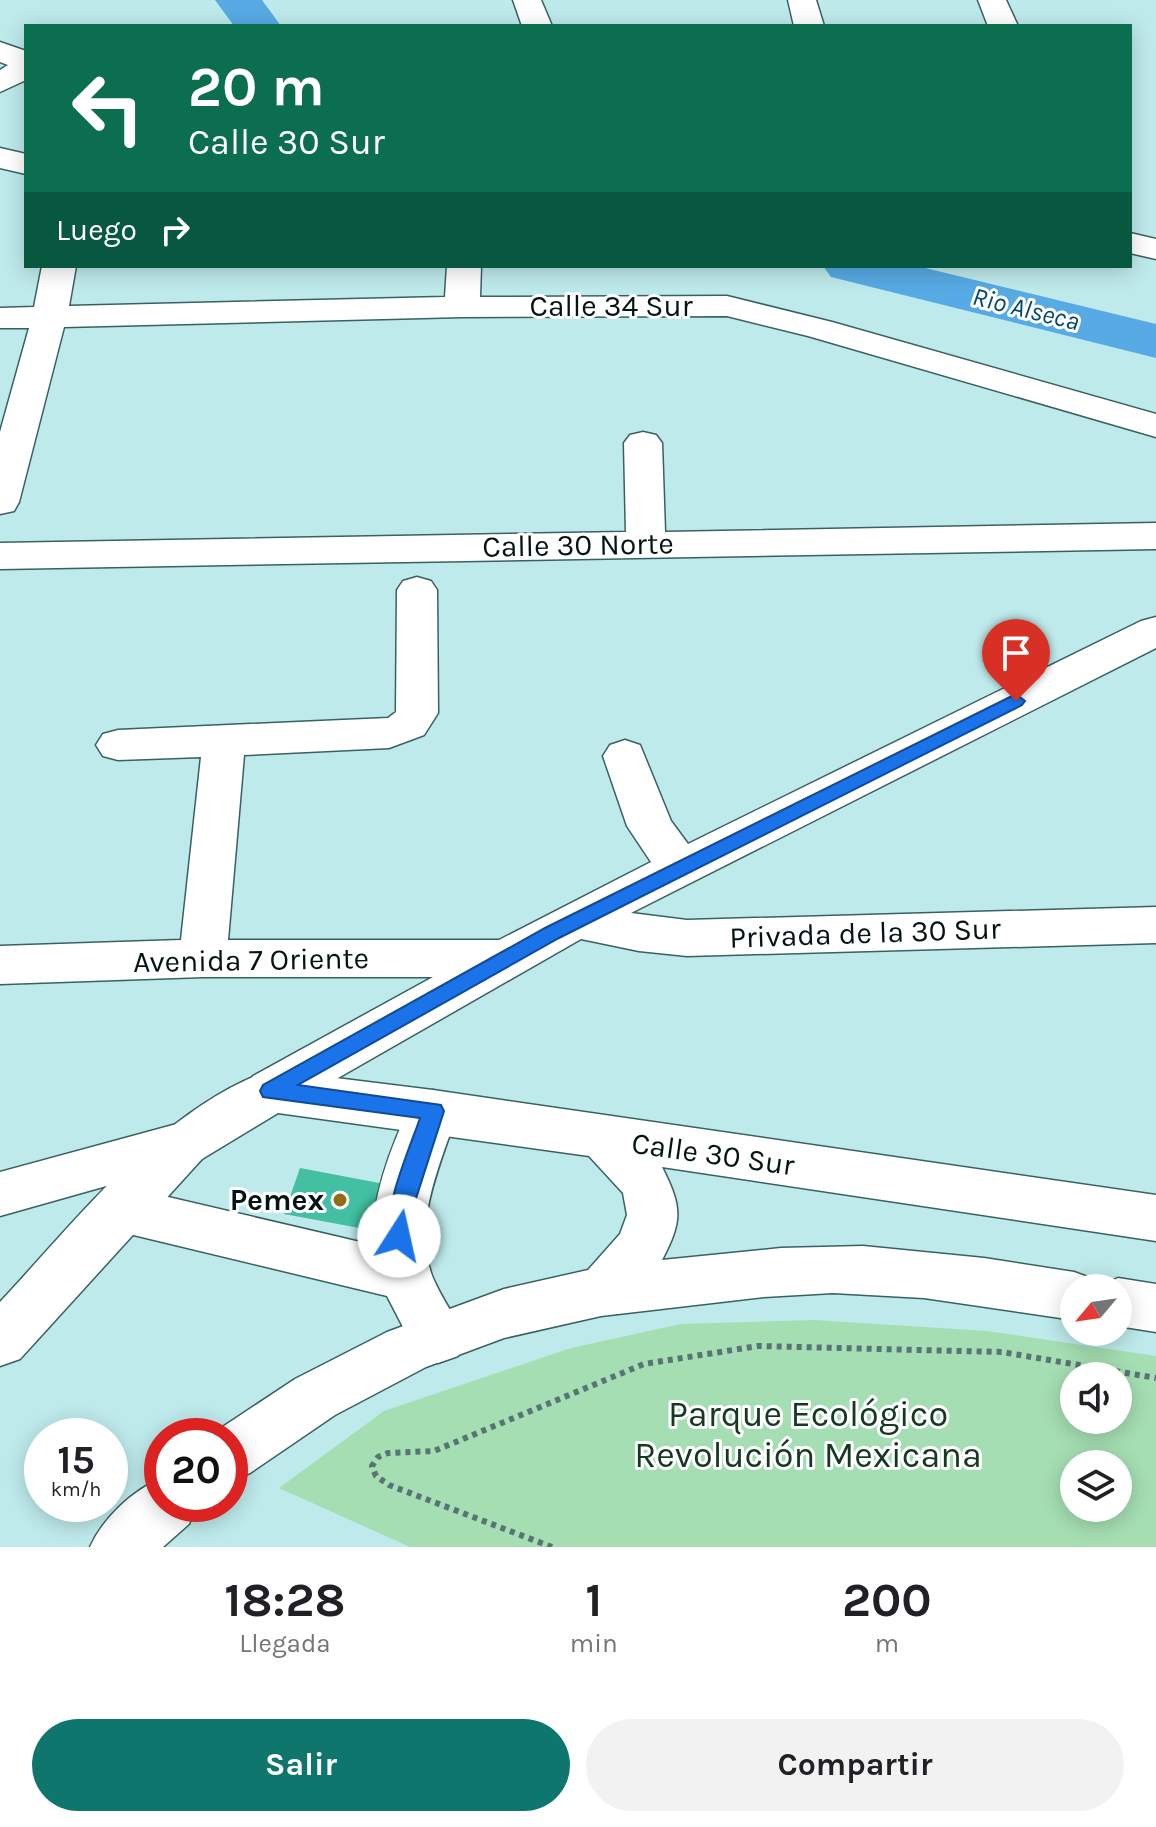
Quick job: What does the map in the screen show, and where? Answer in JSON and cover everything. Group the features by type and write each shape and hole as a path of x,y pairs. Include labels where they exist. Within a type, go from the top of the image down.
{"street":[{"path":"527,0 536,24"},
{"path":"802,0 808,24"},
{"path":"992,0 1002,24"},
{"path":"0,51 24,61"},
{"path":"0,83 22,69 24,64"},
{"path":"0,158 24,164"},
{"path":"1132,243 1156,249"},
{"path":"0,502 49,318 59,268"},
{"path":"462,307 464,268"},
{"name":"Calle 34 Sur","path":"0,318 462,307 727,306 820,329 1156,426"},
{"path":"643,443 646,543"},
{"name":"Calle 30 Norte","path":"0,556 1156,536"},
{"path":"118,745 403,730 413,723 417,713 417,590"},
{"path":"0,1341 184,1144 502,959 1156,631"},
{"path":"203,958 224,740"},
{"path":"625,756 650,826 680,868"},
{"name":"Privada de la 30 Sur","path":"576,920 639,933 687,938 1152,922"},
{"name":"Avenida 7 Oriente","path":"0,965 203,958 502,959"},
{"name":"Calle 30 Sur","path":"271,1091 433,1111 1156,1218"},
{"path":"433,1111 401,1211 399,1236 404,1276 438,1338"},
{"path":"602,1292 639,1252 653,1219 647,1183 636,1166 605,1138"},
{"path":"0,1194 184,1144"},
{"path":"121,1209 404,1276"},
{"path":"248,1442 344,1380 438,1338 504,1315 602,1292 758,1273 835,1269 914,1273 1060,1294"},
{"path":"1132,1304 1156,1308"},
{"path":"120,1547 148,1522"}],"path":[{"path":"552,1547 389,1485 376,1476 372,1466 378,1457 388,1453 434,1451 644,1364 758,1346 1002,1352 1156,1378"}],"green space":[{"name":"Parque Ecológico Revolución Mexicana","path":"814,1320 987,1331 1060,1342 1060,1346 1088,1346 1156,1356 1156,1547 410,1547 279,1488 384,1411 571,1348 681,1324"}],"building":[{"name":"Pemex","path":"300,1168 395,1186 381,1232 284,1214"}],"waterway":[{"name":"Rio Alseca","path":"238,0 256,24"},
{"name":"Rio Alseca","path":"858,268 1156,341"}],"place":[{"name":"Pemex","path":"340,1200"}],"route":[{"path":"399,1236 401,1211 433,1111 271,1091 502,959 1016,701"}]}
